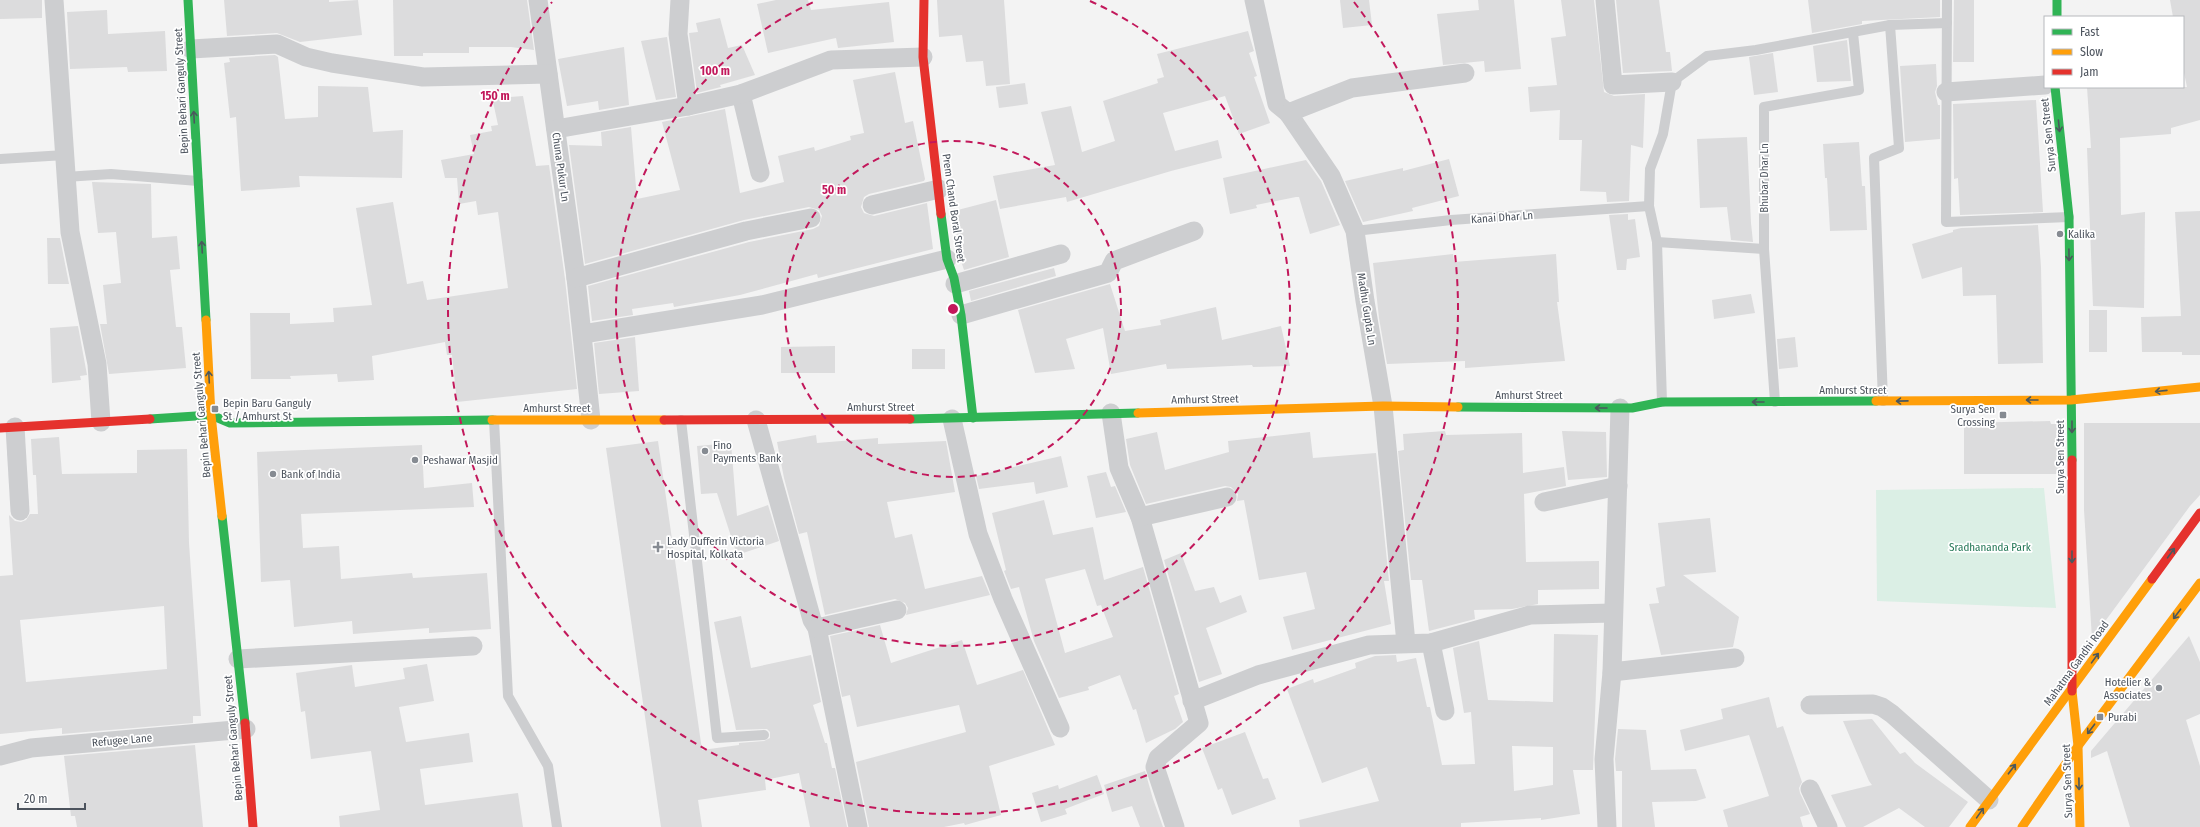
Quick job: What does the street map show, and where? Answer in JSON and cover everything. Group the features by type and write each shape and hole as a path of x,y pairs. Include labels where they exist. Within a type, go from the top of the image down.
{"main road":[{"name":"Bepin Behari Ganguly Street","path":"188,0 211,416 246,729 253,827"},
{"name":"Prem Chand Boral Street","path":"924,0 923,57 947,259 955,284 961,315 973,418"},
{"path":"2056,16 2057,0"},
{"name":"Surya Sen Street","path":"2055,88 2069,217 2072,400 2072,690 2078,746 2080,827"},
{"name":"Amhurst Street","path":"211,416 230,423 494,420 952,419 1111,413 1383,406 1620,408 1662,402 2072,400 2200,387"},
{"path":"8,428 211,416"},
{"name":"Mahatma Gandhi Road","path":"1970,827 2072,690 2200,513"},
{"path":"2022,827 2078,746 2200,583"}],"street":[{"path":"54,0 65,155 65,177 70,232 97,364 101,422"},
{"name":"Chuna Pukur Ln","path":"538,0 576,278 591,420"},
{"path":"680,0 678,34 688,106"},
{"name":"Madhu Gupta Ln","path":"1254,0 1277,104 1288,113 1331,176 1356,231 1364,301 1383,406 1406,643"},
{"path":"1605,0 1613,85 1672,82"},
{"path":"191,49 277,44 306,58 423,77 548,74"},
{"path":"556,129 688,106 740,94 831,60 923,57"},
{"path":"1288,113 1352,88 1465,73"},
{"path":"1946,92 2044,85"},
{"path":"740,94 760,173"},
{"path":"872,205 939,189"},
{"path":"576,278 746,231 811,218"},
{"path":"961,315 1108,273 1114,261 1194,231"},
{"path":"955,284 1061,254"},
{"path":"583,334 762,304 947,259"},
{"path":"1607,827 1604,760 1612,672 1620,408"},
{"path":"1111,413 1119,468 1140,517 1199,723 1158,758 1155,767 1175,827"},
{"path":"952,419 978,534 1003,598 1060,728"},
{"path":"756,420 812,620 817,628 858,827"},
{"path":"8,428 20,511"},
{"path":"1544,502 1618,486"},
{"path":"1140,517 1227,497"},
{"path":"817,628 897,610"},
{"path":"1192,701 1258,675 1369,645 1431,643 1530,615 1613,613"},
{"path":"1431,643 1444,711"},
{"path":"238,659 473,646"},
{"path":"1612,672 1735,658"},
{"path":"1810,705 1873,704 1882,707 1892,714 1989,800"},
{"name":"Refugee Lane","path":"0,756 31,748 246,729"},
{"path":"1810,789 1828,827"}],"lane":[{"path":"1947,0 1946,222 2069,217"},
{"path":"1662,402 1656,242 1649,206 1650,169 1663,134 1672,82 1707,56 1756,50 1890,25 1947,23"},
{"path":"1883,401 1874,158 1899,148 1890,25"},
{"name":"Bhubar Dhar Ln","path":"1775,402 1764,249 1764,107 1859,90 1853,33"},
{"path":"0,159 65,155"},
{"path":"65,177 111,174 198,181"},
{"name":"Kanai Dhar Ln","path":"1356,231 1451,220 1649,206"},
{"path":"1656,242 1764,249"},
{"path":"494,420 508,696 548,766 557,827"},
{"path":"681,420 717,738 764,735"}],"green space":[{"name":"Sradhananda Park","path":"2044,488 2056,608 1877,601 1876,490"}],"building":[{"path":"0,0 42,0 42,18 0,19"},
{"path":"224,0 329,0 329,2 358,0 362,35 300,42 277,33 227,36"},
{"path":"393,0 527,0 534,50 511,47 469,47 469,53 423,53 423,56 394,56"},
{"path":"776,0 808,0 811,10 889,2 894,42 838,48 836,38 768,53 757,4"},
{"path":"937,0 1004,0 1010,84 986,86 983,61 966,62 962,35 939,37"},
{"path":"1340,0 1369,0 1372,25 1343,28"},
{"path":"1478,0 1514,0 1521,69 1485,72 1484,61 1443,65 1437,14 1479,10"},
{"path":"1561,0 1594,0 1604,92 1614,96 1645,94 1643,148 1631,145 1629,201 1607,202 1606,192 1580,191 1582,140 1559,140 1560,110 1530,112 1528,87 1557,85 1551,38 1566,36"},
{"path":"1616,0 1659,0 1666,52 1670,52 1672,71 1623,73"},
{"path":"1808,0 1940,0 1940,17 1862,21 1862,24 1812,33"},
{"path":"1954,0 1974,0 1974,62 1953,62"},
{"path":"2170,0 2200,0 2200,120 2171,128 2171,134 2120,138 2121,215 2145,212 2144,308 2093,306 2087,148 2091,148 2087,88 2187,87 2184,73 2184,16 2173,16"},
{"path":"107,10 108,34 165,31 167,71 128,72 127,67 70,69 67,12"},
{"path":"720,18 728,48 742,45 755,75 720,85 721,87 697,93 689,33 698,32 696,23"},
{"path":"1248,31 1254,51 1249,53 1257,76 1254,77 1270,123 1239,134 1225,96 1163,113 1175,151 1218,140 1222,158 1171,171 1067,202 1066,197 1000,209 993,176 1055,165 1041,112 1071,106 1082,152 1115,141 1103,101 1158,83 1157,79 1164,77 1157,54"},
{"path":"667,37 676,97 656,100 641,41"},
{"path":"1847,40 1851,81 1817,82 1813,46"},
{"path":"624,47 629,105 599,110 598,101 567,106 558,59"},
{"path":"1773,53 1778,92 1754,95 1749,57"},
{"path":"275,55 278,57 285,119 318,117 318,86 368,87 373,132 403,130 402,178 299,176 300,187 241,191 236,117 230,118 224,63 230,62 229,58"},
{"path":"1936,64 1937,86 1935,92 1938,105 1940,105 1940,139 1905,142 1900,66"},
{"path":"895,72 905,123 913,121 925,179 924,181 869,194 864,197 861,207 864,213 874,216 927,203 933,249 818,278 817,274 740,295 674,307 673,303 632,309 633,315 592,321 588,286 749,242 813,229 819,226 822,216 819,210 809,207 744,220 585,264 569,145 602,146 601,132 631,127 637,199 680,190 662,122 725,109 740,193 784,182 778,156 814,147 815,151 851,140 850,136 864,133 853,80"},
{"path":"1025,83 1028,104 999,108 996,87"},
{"path":"510,94 510,97 523,96 536,166 549,165 565,279 577,389 457,402 452,355 447,355 445,342 372,356 374,380 338,382 337,374 290,376 291,379 251,379 250,313 290,313 290,324 334,322 333,308 372,305 356,208 393,202 407,284 423,281 427,300 508,288 498,212 478,215 476,201 459,204 457,178 445,178 441,160 474,154 470,135 492,131 491,126 498,125 492,97"},
{"path":"2036,100 2043,212 1960,215 1958,178 1954,179 1953,104"},
{"path":"1747,137 1753,242 1731,240 1727,207 1700,208 1697,139"},
{"path":"1859,142 1862,186 1865,186 1867,230 1830,231 1827,178 1825,178 1823,144"},
{"path":"1449,159 1459,196 1412,208 1413,211 1363,222 1345,181 1403,168 1403,171"},
{"path":"1306,160 1321,181 1340,225 1310,234 1299,197 1256,205 1257,208 1230,214 1223,178"},
{"path":"92,182 151,184 152,238 177,236 180,269 170,270 176,327 182,327 186,368 109,374 100,324 107,324 103,285 121,283 116,232 98,233"},
{"path":"996,200 1009,257 964,270 959,255 954,211"},
{"path":"2200,211 2200,355 2182,355 2182,352 2142,352 2141,317 2181,316 2175,212"},
{"path":"1628,214 1628,220 1635,219 1640,257 1627,259 1626,270 1617,270 1609,215"},
{"path":"2038,225 2041,267 2043,363 1998,364 1996,295 1963,296 1962,267 1922,279 1912,244 1953,232 1953,230 1961,228"},
{"path":"47,238 60,238 69,284 48,284"},
{"path":"1453,254 1454,262 1556,254 1559,302 1557,302 1565,361 1465,368 1465,361 1387,364 1379,318 1373,263"},
{"path":"1054,268 1056,276 971,301 969,291"},
{"path":"1110,284 1125,331 1161,325 1160,320 1216,307 1222,340 1281,326 1290,366 1253,367 1252,365 1167,369 1166,364 1111,374 1103,328 1066,339 1075,369 1035,373 1018,310"},
{"path":"1751,294 1755,313 1714,319 1712,300"},
{"path":"2089,310 2107,310 2107,352 2089,352"},
{"path":"78,326 87,375 80,376 81,380 52,383 50,328"},
{"path":"635,337 639,391 599,394 594,343"},
{"path":"1795,337 1798,367 1779,369 1777,339"},
{"path":"835,346 835,373 781,373 781,347"},
{"path":"912,349 945,349 945,369 912,369"},
{"path":"2050,421 2051,424 2060,424 2060,474 1964,474 1964,423"},
{"path":"2084,423 2200,423 2200,495 2190,506 2092,639 2084,510"},
{"path":"1445,431 1446,435 1522,433 1523,473 1564,467 1566,486 1524,494 1526,562 1599,561 1599,589 1538,590 1538,604 1512,609 1474,610 1475,619 1429,631 1422,580 1411,580 1398,451 1404,450 1403,434"},
{"path":"1562,431 1606,432 1607,477 1568,480"},
{"path":"1157,432 1165,470 1229,452 1228,441 1310,432 1313,458 1376,453 1389,581 1384,581 1391,624 1292,650 1283,617 1315,609 1306,572 1259,580 1244,500 1237,501 1238,494 1231,487 1225,486 1146,504 1130,465 1126,439"},
{"path":"816,435 817,443 878,438 878,444 946,441 955,492 887,502 895,538 912,534 925,589 982,576 990,595 906,615 908,608 905,603 895,599 825,615 807,532 799,534 784,478 777,442"},
{"path":"59,437 62,474 137,473 137,450 187,449 189,543 201,716 193,716 193,723 62,734 62,728 0,734 0,576 13,575 9,515 15,521 21,522 26,520 30,514 38,514 36,475 33,475 31,439","holes":["164,606 167,669 26,682 20,620"]},
{"path":"658,441 702,750 739,745 739,743 764,741 770,738 770,732 767,729 736,730 714,622 741,616 751,668 811,655 821,702 813,705 825,743 827,743 832,768 835,768 847,827 810,827 799,773 765,780 766,790 698,800 702,827 661,827 606,448"},
{"path":"731,443 737,516 768,505 779,541 737,555 717,493 701,494 697,446"},
{"path":"422,445 424,488 472,483 474,507 301,514 303,548 339,546 341,579 412,573 413,578 487,573 491,629 429,633 429,628 353,634 352,621 294,627 290,580 261,582 257,452"},
{"path":"1061,456 1068,487 1036,494 1034,482 979,489 976,476"},
{"path":"1106,472 1111,487 1115,486 1126,512 1096,518 1087,476"},
{"path":"1044,500 1053,535 1093,527 1104,580 1143,567 1179,694 1174,696 1183,722 1175,729 1146,743 1136,709 1133,710 1120,675 1088,687 1089,690 1059,698 1034,641 1019,587 1011,589 1004,571 1006,570 992,513","holes":["1085,569 1097,606 1101,605 1113,637 1065,653 1045,579"]},
{"path":"1710,518 1716,572 1683,575 1739,617 1733,647 1661,655 1649,604 1659,603 1656,588 1665,586 1658,523"},
{"path":"1181,553 1195,591 1214,587 1220,603 1241,595 1247,612 1206,628 1222,674 1199,682 1164,560"},
{"path":"880,625 891,663 962,640 977,685 1023,670 1055,745 989,766 1001,815 965,825 964,823 944,827 869,827 856,762 966,732 959,705 857,727 850,695 842,697 830,636"},
{"path":"1554,634 1598,635 1593,770 1573,770 1580,814 1541,820 1541,818 1461,823 1461,827 1300,827 1299,820 1379,801 1367,767 1322,783 1287,689 1313,679 1314,683 1356,668 1355,663 1375,656 1396,655 1397,662 1416,658 1427,707 1430,707 1442,765 1475,764 1471,712 1464,713 1453,648 1479,641 1488,700 1553,702","holes":["1512,746 1553,747 1553,785 1514,791"]},
{"path":"2189,636 2200,662 2200,714 2186,720 2200,766 2200,827 2130,827 2107,751 2091,758 2091,751"},
{"path":"427,664 434,701 399,707 406,742 469,733 473,762 420,769 425,805 518,793 523,827 340,827 339,816 380,810 371,751 311,759 305,711 301,712 296,673 352,665 355,687 405,679 403,668"},
{"path":"1769,697 1777,728 1783,726 1802,782 1799,788 1800,793 1810,814 1800,817 1803,827 1728,827 1723,810 1769,796 1749,735 1685,751 1680,730 1723,719 1721,709"},
{"path":"1872,719 1900,754 1905,752 1915,763 1968,802 1949,827 1925,827 1899,808 1863,827 1846,827 1831,795 1872,785 1843,721"},
{"path":"1618,729 1646,730 1651,770 1696,769 1706,798 1696,801 1652,802 1655,827 1622,827 1622,771 1616,771 1615,759"},
{"path":"1245,732 1263,779 1268,778 1276,799 1232,815 1222,788 1218,790 1202,748"},
{"path":"195,745 203,827 77,827 75,816 71,816 64,756"},
{"path":"1145,771 1163,827 1140,827 1132,806 1112,812 1104,785"},
{"path":"1097,775 1104,794 1065,809 1067,814 1041,822 1032,793 1058,785 1059,789"}],"traffic: fast":[{"path":"188,0 206,320"},
{"path":"2057,0 2057,16"},
{"path":"2055,88 2069,217 2072,460"},
{"path":"941,214 947,259 954,278 961,315 973,418"},
{"path":"1458,407 1632,408 1662,402 1876,401"},
{"path":"910,419 1138,413"},
{"path":"150,419 211,415 230,423 492,420"},
{"path":"222,516 245,723"}],"traffic: slow":[{"path":"206,320 211,415 222,516"},
{"path":"1876,401 2071,400 2200,387"},
{"path":"1138,413 1383,406 1458,407"},
{"path":"492,420 664,420"},
{"path":"1970,827 2152,579"},
{"path":"2022,827 2078,746 2200,583"},
{"path":"2072,691 2078,746 2080,827"}],"traffic: jam":[{"path":"924,0 923,57 941,214"},
{"path":"0,428 150,419"},
{"path":"664,420 910,419"},
{"path":"2072,460 2072,691"},
{"path":"2152,579 2200,513"},
{"path":"245,723 253,827"}],"place":[{"name":"Kalika","path":"2060,234"},
{"name":"Bepin Baru Ganguly St / Amhurst St","path":"215,409"},
{"name":"Surya Sen Crossing","path":"2003,415"},
{"name":"Fino Payments Bank","path":"705,451"},
{"name":"Peshawar Masjid","path":"415,460"},
{"name":"Bank of India","path":"273,474"},
{"name":"Lady Dufferin Victoria Hospital, Kolkata","path":"658,547"},
{"name":"Hotelier & Associates","path":"2159,688"},
{"name":"Purabi","path":"2100,717"}]}
